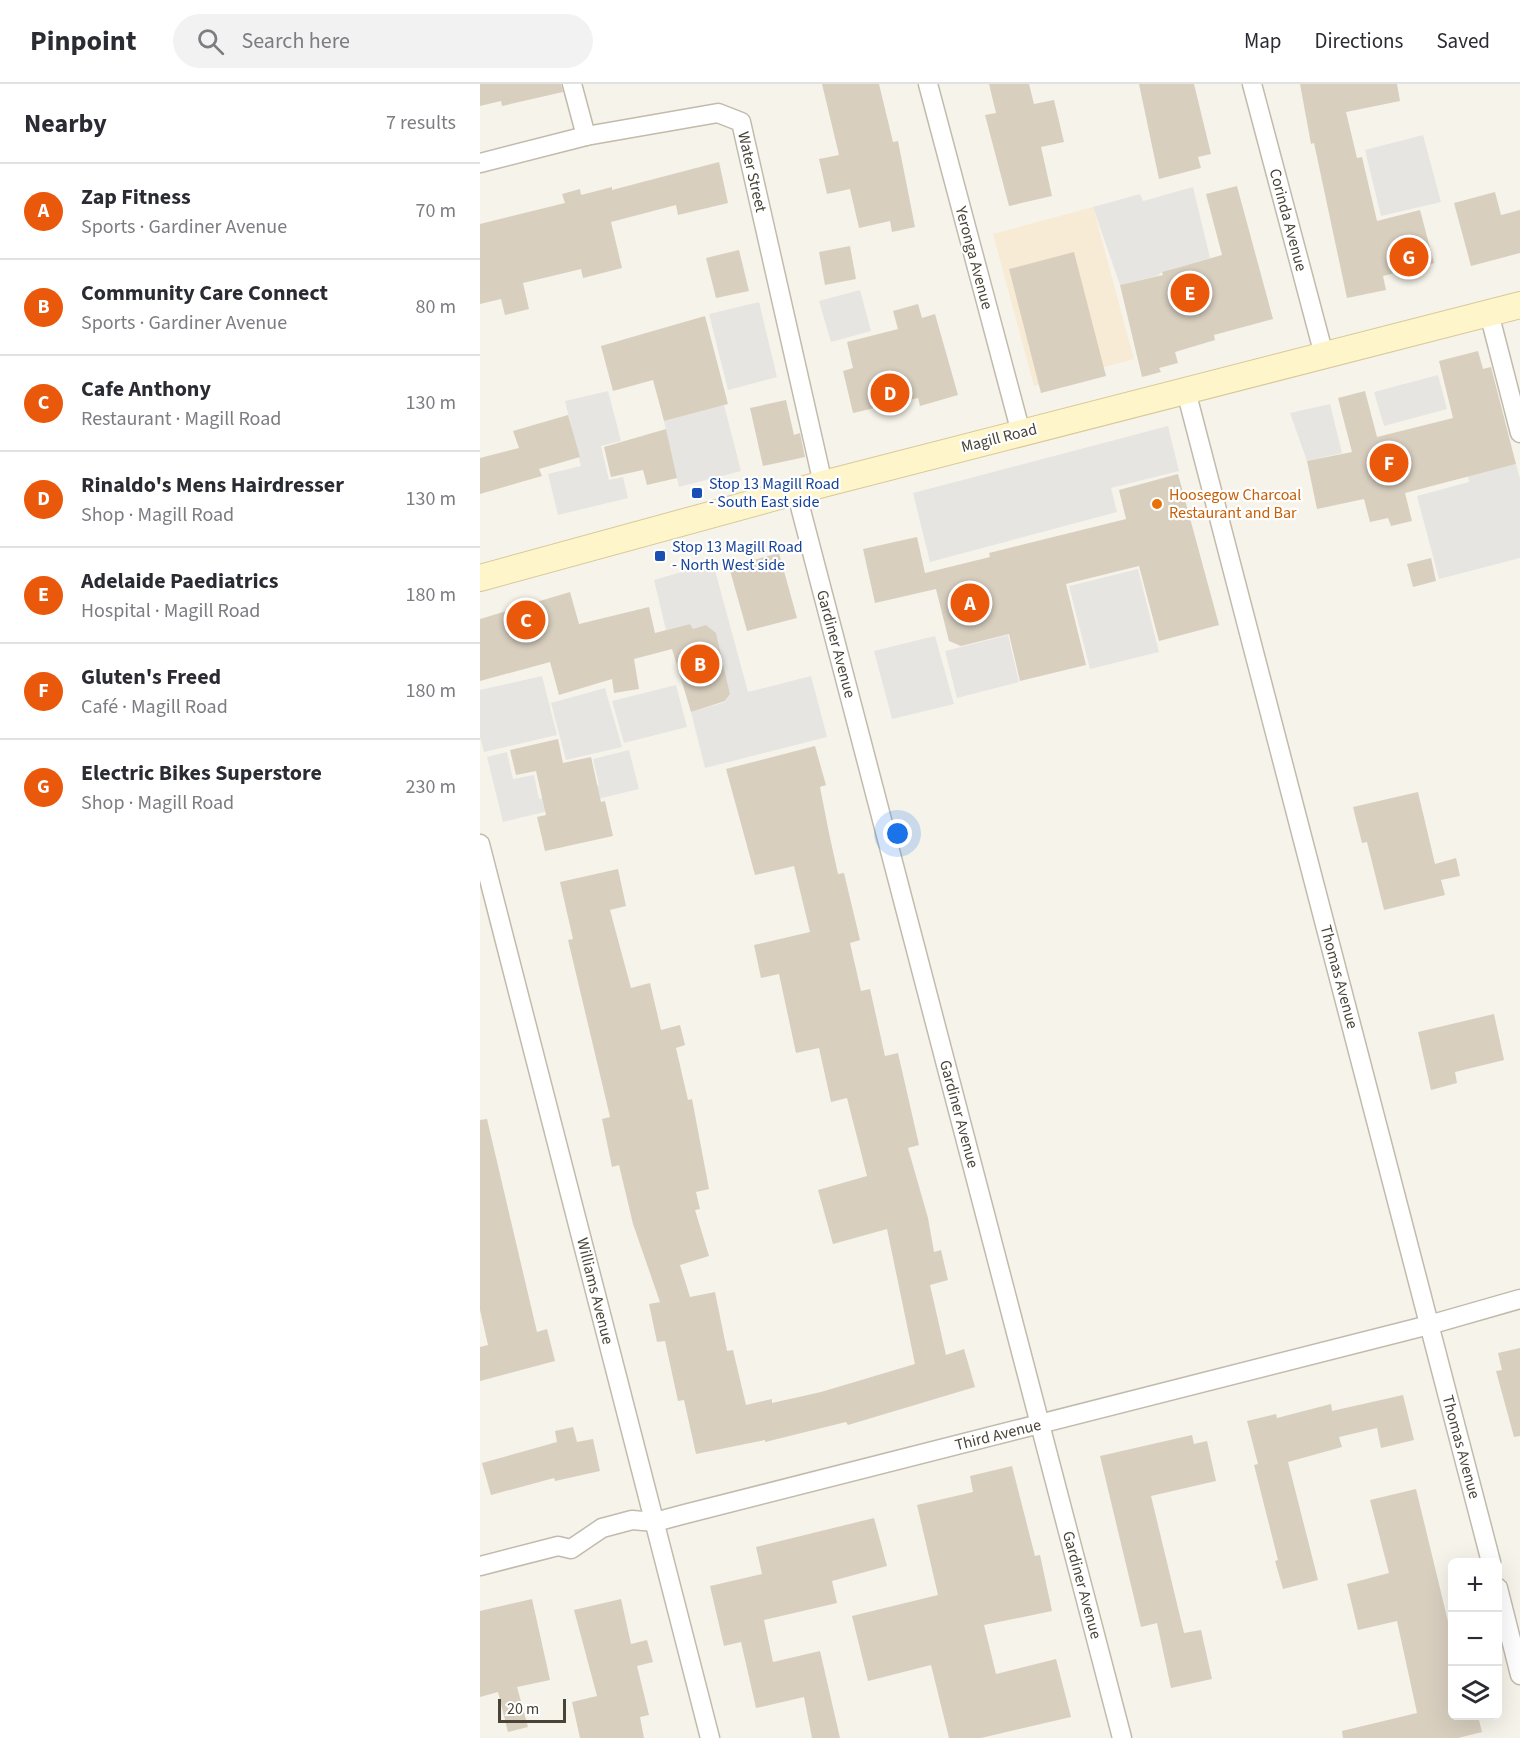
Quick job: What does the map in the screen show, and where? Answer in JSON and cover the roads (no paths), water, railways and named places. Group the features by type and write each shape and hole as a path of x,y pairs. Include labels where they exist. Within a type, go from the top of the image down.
{"main road":[{"name":"Magill Road","path":"480,578 796,491 1520,305"}],"street":[{"path":"572,84 586,136"},
{"name":"Yeronga Avenue","path":"928,84 1021,433"},
{"name":"Corinda Avenue","path":"1252,84 1324,355"},
{"name":"Water Street","path":"480,163 586,136 718,113 741,122 823,484"},
{"path":"1489,313 1520,433"},
{"name":"Thomas Avenue","path":"1186,391 1490,1558"},
{"name":"Gardiner Avenue","path":"796,491 1122,1738"},
{"name":"Williams Avenue","path":"480,844 710,1738"},
{"name":"Third Avenue","path":"480,1566 558,1546 571,1549 602,1528 632,1520 655,1521 1429,1325 1520,1299"},
{"path":"1502,1607 1520,1675"}],"place":[{"name":"Electric Bikes Superstore","path":"1409,257"},
{"name":"Adelaide Paediatrics","path":"1190,293"},
{"name":"Rinaldo's Mens Hairdresser","path":"890,393"},
{"name":"Gluten's Freed","path":"1389,463"},
{"name":"Stop 13 Magill Road - South East side","path":"697,493"},
{"name":"Hoosegow Charcoal Restaurant and Bar","path":"1157,504"},
{"name":"Stop 13 Magill Road - North West side","path":"660,556"},
{"name":"Zap Fitness","path":"970,603"},
{"name":"Cafe Anthony","path":"526,620"},
{"name":"Community Care Connect","path":"700,664"}]}
